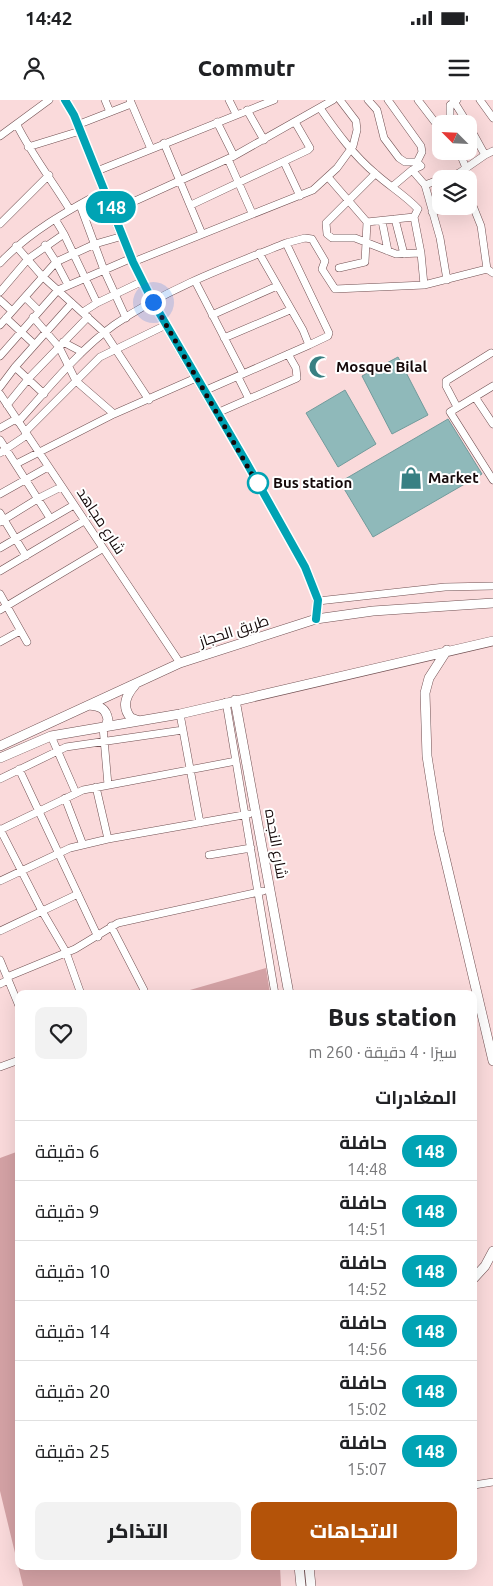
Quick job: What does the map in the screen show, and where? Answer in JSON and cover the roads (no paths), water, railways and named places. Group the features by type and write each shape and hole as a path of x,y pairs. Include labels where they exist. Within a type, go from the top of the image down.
{"main road":[{"name":"طريق الحجاز","path":"0,746 180,663 316,619 372,611 493,603"},
{"path":"0,758 51,736 180,714 447,650 493,641"},
{"path":"447,650 429,678 425,693 427,756 440,832 477,990"},
{"path":"138,681 128,693 125,707 131,718 142,722"},
{"name":"شارع النجده","path":"235,700 288,990"},
{"path":"88,704 104,709 108,720 104,726"},
{"path":"477,992 493,1061"},
{"path":"477,1275 485,1266 493,1251"},
{"path":"299,1570 301,1586"},
{"path":"309,1570 311,1586"}],"street":[{"path":"0,136 49,100"},
{"path":"65,100 79,128 133,260 153,302 305,567 318,600 316,619"},
{"path":"105,100 110,112"},
{"path":"229,100 236,114"},
{"path":"97,171 248,110 255,103 274,100"},
{"path":"113,211 231,158 333,100"},
{"path":"0,356 32,317 58,290 104,270 313,190 328,177 351,149 356,125 353,117 340,100"},
{"path":"368,100 377,110 382,134 399,158 405,162 418,162"},
{"path":"388,100 421,146 422,152 418,162 421,166 412,170 393,186"},
{"path":"418,100 432,118"},
{"path":"480,100 493,118"},
{"path":"449,115 450,105 455,101 463,115"},
{"path":"28,147 79,128 130,102 151,149"},
{"path":"320,108 351,149 375,174 393,186 418,209 431,209"},
{"path":"248,110 264,140"},
{"path":"217,122 252,213"},
{"path":"190,205 310,148 295,122"},
{"path":"17,125 28,147 49,175 70,210"},
{"path":"164,143 182,181 202,234"},
{"path":"478,143 485,155"},
{"path":"463,160 466,168 493,150"},
{"path":"284,162 300,196"},
{"path":"412,170 426,185 440,238 447,280"},
{"path":"375,174 326,223 327,234 332,238 349,237 367,242 388,251 404,254 421,253"},
{"path":"0,224 49,175"},
{"path":"328,177 367,222 365,262 339,268"},
{"path":"426,185 432,183"},
{"path":"0,263 16,246 55,219 104,190"},
{"path":"80,205 104,270 126,318"},
{"path":"418,209 414,217 421,253 424,285"},
{"path":"0,428 17,420 44,394 82,352 126,318 153,302 195,282 286,242 305,238 312,240 325,261 322,269 335,289 424,285 490,271 476,215"},
{"path":"367,222 414,217"},
{"path":"55,219 75,253 84,279 97,303"},
{"path":"394,220 404,254"},
{"path":"382,221 388,251"},
{"path":"0,292 28,259 64,234"},
{"path":"0,325 56,262 95,244 123,236"},
{"path":"204,390 241,376 328,336 329,333 286,242"},
{"path":"16,246 42,276 105,333 149,400"},
{"path":"46,246 68,285"},
{"path":"259,253 309,345"},
{"path":"4,404 97,303 143,281"},
{"path":"195,282 224,338 249,399"},
{"path":"212,316 277,286"},
{"path":"24,296 39,311"},
{"path":"0,300 12,311"},
{"path":"0,388 34,344 72,303"},
{"path":"224,338 290,310"},
{"path":"32,317 45,332 61,344 82,352"},
{"path":"6,318 34,344"},
{"path":"3,451 26,434 100,357 115,348 166,325"},
{"path":"61,344 76,381 114,414"},
{"path":"457,407 446,386 446,381 491,353"},
{"path":"217,413 297,378 296,368 288,354"},
{"path":"15,367 44,394"},
{"path":"16,464 114,414 196,378"},
{"path":"493,386 450,412 493,480"},
{"name":"شارع مجاهد","path":"0,394 4,404 17,420 180,663"},
{"path":"475,396 492,420"},
{"path":"0,440 3,451 16,464 50,518"},
{"path":"0,494 48,467"},
{"path":"26,556 1,518 61,487"},
{"path":"0,548 74,505"},
{"path":"0,571 84,521"},
{"path":"3,608 102,548"},
{"path":"318,600 445,587 493,586"},
{"path":"0,594 3,608 27,642"},
{"path":"0,642 20,631"},
{"path":"226,702 274,990"},
{"path":"180,714 200,823"},
{"path":"104,726 108,785"},
{"path":"0,779 57,750 183,730"},
{"path":"51,736 76,793"},
{"path":"80,990 66,952 42,911 0,829 76,793 96,787 236,762"},
{"path":"19,770 98,937"},
{"path":"96,787 108,839"},
{"path":"65,798 83,845"},
{"path":"0,881 58,852 83,845 257,813"},
{"path":"209,855 251,848"},
{"path":"0,984 98,937 112,926 122,922 271,889"},
{"path":"0,931 78,894"},
{"path":"112,926 144,990"},
{"path":"0,960 15,996"},
{"path":"0,1066 15,1061"},
{"path":"477,1485 493,1482"}],"place":[{"name":"Mosque Bilal","path":"320,367"},
{"name":"Market","path":"411,478"},
{"name":"Bus station","path":"258,483"}]}
